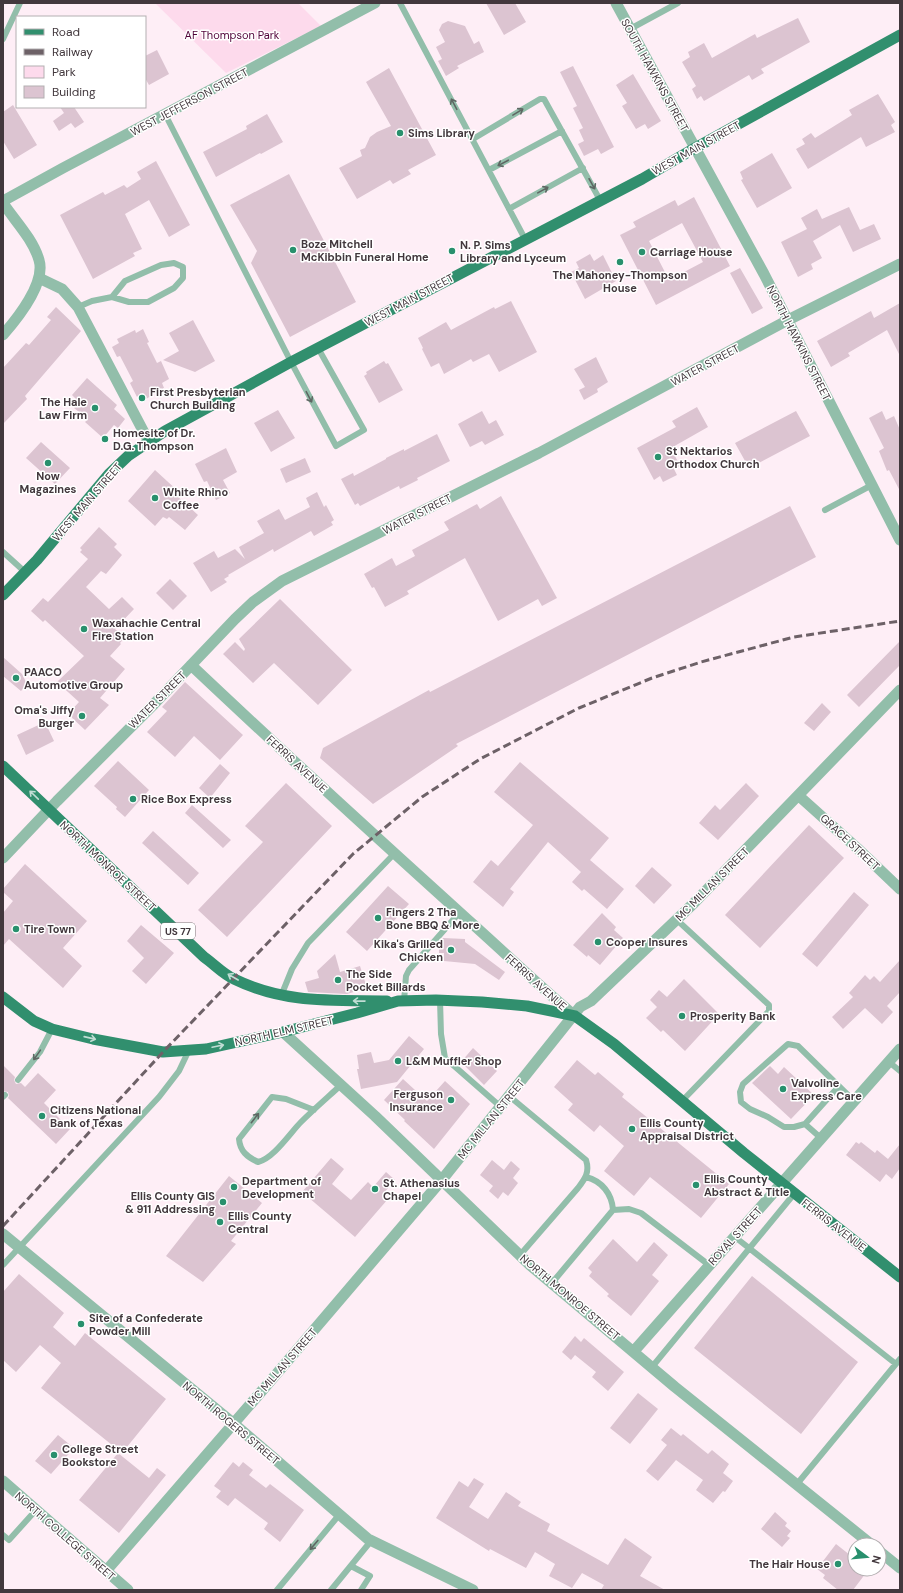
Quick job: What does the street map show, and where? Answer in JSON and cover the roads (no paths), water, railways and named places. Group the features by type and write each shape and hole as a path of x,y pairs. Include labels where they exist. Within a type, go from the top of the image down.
{"main road":[{"name":"WEST MAIN STREET","path":"3,595 25,572 109,474 128,456 165,431 291,362 642,179 695,148 900,35"},
{"name":"NORTH MONROE STREET","path":"3,766 204,957 232,978 281,996 311,1000 401,1001"},
{"name":"NORTH ELM STREET","path":"3,997 34,1021 52,1029 93,1039 163,1052 206,1049 283,1032 401,1001 440,1000 526,1006 574,1016"},
{"name":"FERRIS AVENUE","path":"574,1016 614,1044 794,1194 900,1277"}],"street":[{"name":"WEST JEFFERSON STREET","path":"3,202 375,3"},
{"name":"SOUTH HAWKINS STREET","path":"616,3 695,148"},
{"name":"NORTH HAWKINS STREET","path":"695,148 788,320 900,540"},
{"path":"3,202 33,246 40,261 39,278 24,308 3,335"},
{"name":"WATER STREET","path":"3,858 57,800 253,602 282,582 539,453 788,320 900,264"},
{"path":"39,278 62,289 78,306 149,442"},
{"name":"FERRIS AVENUE","path":"191,665 394,854 574,1016"},
{"name":"MC MILLAN STREET","path":"106,1571 441,1181 580,1007 590,1001 677,920 799,796 900,690"},
{"name":"GRACE STREET","path":"799,796 900,889"},
{"name":"NORTH MONROE STREET","path":"283,1032 520,1255 552,1283 733,1434 798,1484 862,1537"},
{"name":"ROYAL STREET","path":"634,1351 708,1265 735,1237 900,1049"},
{"name":"NORTH ROGERS STREET","path":"3,1234 233,1423 371,1541 473,1590"},
{"name":"NORTH COLLEGE STREET","path":"3,1481 128,1590"},
{"path":"887,1557 900,1568"}],"lane":[{"path":"3,39 20,3"},
{"path":"400,3 525,239"},
{"path":"630,29 678,3"},
{"path":"472,139 540,99 544,99 600,200"},
{"path":"165,114 291,362 336,446 364,430 318,348"},
{"path":"489,170 562,131"},
{"path":"509,209 583,168"},
{"path":"78,306 92,301 112,297 129,302 148,302 174,288 183,278 183,268 174,263 161,265 125,281 112,297"},
{"path":"825,510 872,485"},
{"path":"3,552 25,572"},
{"path":"281,996 292,969 308,943 394,854"},
{"path":"401,1001 408,970 460,912"},
{"path":"677,920 769,1005 769,1011 682,1101"},
{"path":"440,1000 441,1034 446,1058 501,1107"},
{"path":"18,1080 40,1052 52,1029"},
{"path":"839,1086 804,1124 794,1127 784,1127 768,1117 750,1109 742,1102 740,1092 743,1084 788,1044 798,1046 839,1086 854,1101"},
{"path":"3,1265 159,1097 179,1071 189,1050"},
{"path":"889,1062 900,1071"},
{"path":"314,1110 286,1099 272,1097 239,1139 240,1148 249,1158 258,1162 263,1161 270,1156 301,1122 314,1110 341,1085"},
{"path":"509,1096 586,1160 588,1167 586,1177 520,1255"},
{"path":"804,1124 822,1138"},
{"path":"552,1283 613,1210 612,1199 605,1189 593,1178 586,1177"},
{"path":"652,1367 794,1194"},
{"path":"613,1210 629,1209 641,1212 708,1265"},
{"path":"735,1237 898,1362 798,1484"},
{"path":"3,1535 9,1540 36,1510"},
{"path":"277,1590 339,1515"},
{"path":"331,1590 371,1541"},
{"path":"351,1566 370,1576 361,1590"}],"railway":[{"path":"3,1226 163,1052 353,854 422,797 480,759 579,708 652,678 701,662 794,637 900,621"}],"place":[{"name":"Sims Library","path":"400,133"},
{"name":"Boze Mitchell McKibbin Funeral Home","path":"293,250"},
{"name":"N. P. Sims Library and Lyceum","path":"452,251"},
{"name":"Carriage House","path":"642,252"},
{"name":"The Mahoney-Thompson House","path":"620,262"},
{"name":"First Presbyterian Church Building","path":"142,398"},
{"name":"The Hale Law Firm","path":"95,408"},
{"name":"Homesite of Dr. D.G. Thompson","path":"105,439"},
{"name":"St Nektarios Orthodox Church","path":"658,457"},
{"name":"Now Magazines","path":"48,463"},
{"name":"White Rhino Coffee","path":"155,498"},
{"name":"Waxahachie Central Fire Station","path":"84,629"},
{"name":"PAACO Automotive Group","path":"16,678"},
{"name":"Oma's Jiffy Burger","path":"82,716"},
{"name":"Rice Box Express","path":"133,799"},
{"name":"Fingers 2 Tha Bone BBQ & More","path":"378,918"},
{"name":"Tire Town","path":"16,929"},
{"name":"Cooper Insures","path":"598,942"},
{"name":"Kika's Grilled Chicken","path":"451,950"},
{"name":"The Side Pocket Billards","path":"338,980"},
{"name":"Prosperity Bank","path":"682,1016"},
{"name":"L&M Muffler Shop","path":"398,1061"},
{"name":"Valvoline Express Care","path":"783,1089"},
{"name":"Ferguson Insurance","path":"451,1100"},
{"name":"Citizens National Bank of Texas","path":"42,1116"},
{"name":"Ellis County Appraisal District","path":"632,1129"},
{"name":"Ellis County Abstract & Title","path":"696,1185"},
{"name":"Department of Development","path":"234,1187"},
{"name":"St. Athenasius Chapel","path":"375,1189"},
{"name":"Ellis County GIS & 911 Addressing","path":"223,1202"},
{"name":"Ellis County Central","path":"220,1222"},
{"name":"Site of a Confederate Powder Mill","path":"81,1324"},
{"name":"College Street Bookstore","path":"54,1455"},
{"name":"The Hair House","path":"838,1564"}],"park label":[{"name":"AF Thompson Park","path":"232,35"}]}
